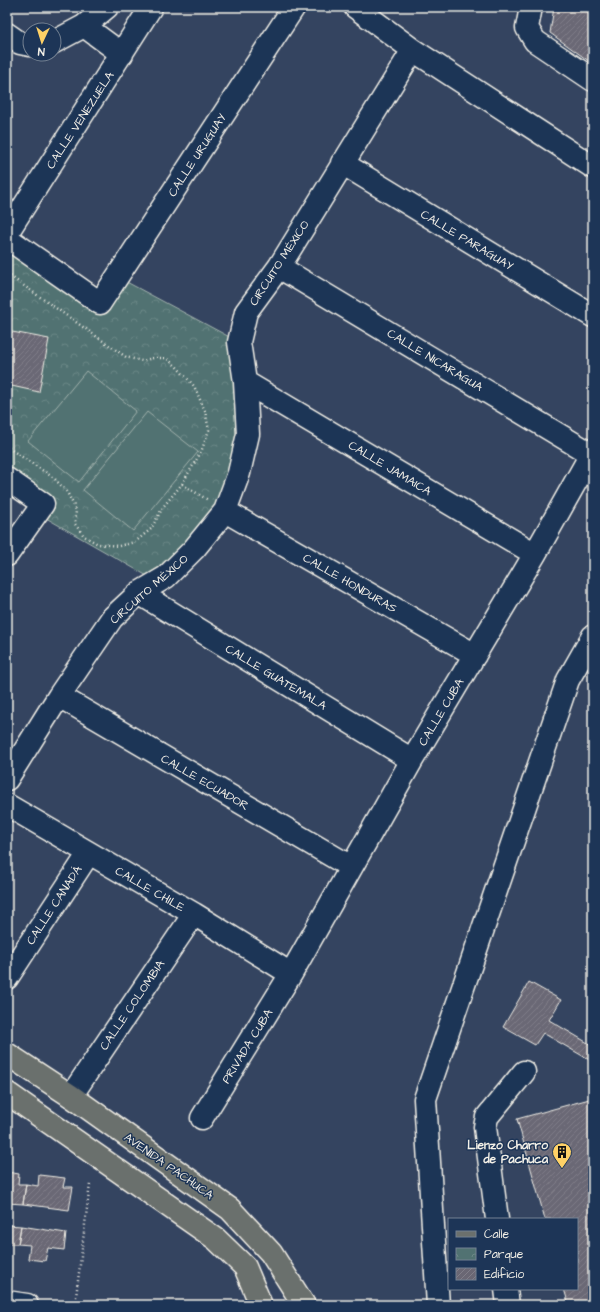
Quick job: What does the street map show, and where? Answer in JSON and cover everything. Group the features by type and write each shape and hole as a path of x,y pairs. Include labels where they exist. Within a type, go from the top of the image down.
{"main road":[{"name":"AVENIDA PACHUCA","path":"7,1054 71,1096 230,1209 271,1253 304,1305"},
{"path":"7,1093 216,1239 245,1267 261,1305"}],"street":[{"path":"62,38 84,26 107,7"},
{"name":"CALLE VENEZUELA","path":"7,233 151,7"},
{"name":"CALLE URUGUAY","path":"7,238 100,303 294,7"},
{"path":"355,7 413,50 593,167"},
{"path":"529,17 535,41 593,80"},
{"path":"84,26 122,54"},
{"path":"7,34 22,43"},
{"name":"CIRCUITO MÉXICO","path":"7,779 58,696 112,618 140,593 166,577 194,548 225,511 239,473 248,434 245,382 239,342 246,312 279,267 413,50"},
{"name":"CALLE PARAGUAY","path":"342,163 593,316"},
{"name":"CALLE NICARAGUA","path":"279,267 592,453"},
{"name":"CALLE JAMAICA","path":"245,382 535,554"},
{"name":"CALLE CUBA","path":"291,974 412,760 535,554 592,453"},
{"path":"7,479 43,504 7,555"},
{"name":"CALLE HONDURAS","path":"225,511 475,655"},
{"name":"CALLE GUATEMALA","path":"140,593 412,760"},
{"path":"438,1305 425,1099 568,680 593,636"},
{"name":"CALLE ECUADOR","path":"58,696 351,867"},
{"name":"CALLE CHILE","path":"7,805 194,914 291,974"},
{"name":"CALLE CANADÁ","path":"7,978 88,853"},
{"name":"CALLE COLOMBIA","path":"71,1096 194,914"},
{"name":"PRIVADA CUBA","path":"202,1118 291,974"},
{"path":"497,1218 485,1127 487,1117 524,1072"},
{"path":"506,1290 508,1305"},
{"path":"7,1302 27,1305"}],"path":[{"path":"7,274 126,357 142,361 153,358 166,358 176,366 194,386 205,411 209,430 201,452 182,484 162,507 151,530 135,542 118,546 98,544 84,536 75,524 76,510 67,492 54,478 7,447"},
{"path":"182,484 225,511"},
{"path":"75,1305 90,1184"}],"green space":[{"path":"7,244 102,307 121,279 237,341 245,434 223,511 156,581 39,514 7,476"},
{"path":"86,371 136,411 79,482 28,441"},
{"path":"147,412 198,452 133,531 83,490"}],"building":[{"path":"554,7 593,7 593,64 550,33"},
{"path":"7,331 49,339 39,392 7,385"},
{"path":"529,982 561,1000 549,1020 593,1046 593,1062 543,1033 535,1045 503,1027"},
{"name":"Lienzo Charro de Pachuca","path":"593,1098 593,1305 569,1305 564,1290 578,1290 578,1218 545,1218 517,1119"},
{"path":"7,1172 19,1174 18,1184 26,1184 23,1204 7,1203"},
{"path":"39,1175 65,1178 63,1187 73,1187 69,1210 23,1204 26,1184 38,1186"},
{"path":"7,1225 21,1226 18,1244 7,1244"},
{"path":"21,1226 66,1233 64,1250 48,1248 45,1261 28,1259 30,1245 18,1244"}],"place":[{"name":"Lienzo Charro de Pachuca","path":"562,1169"}]}
